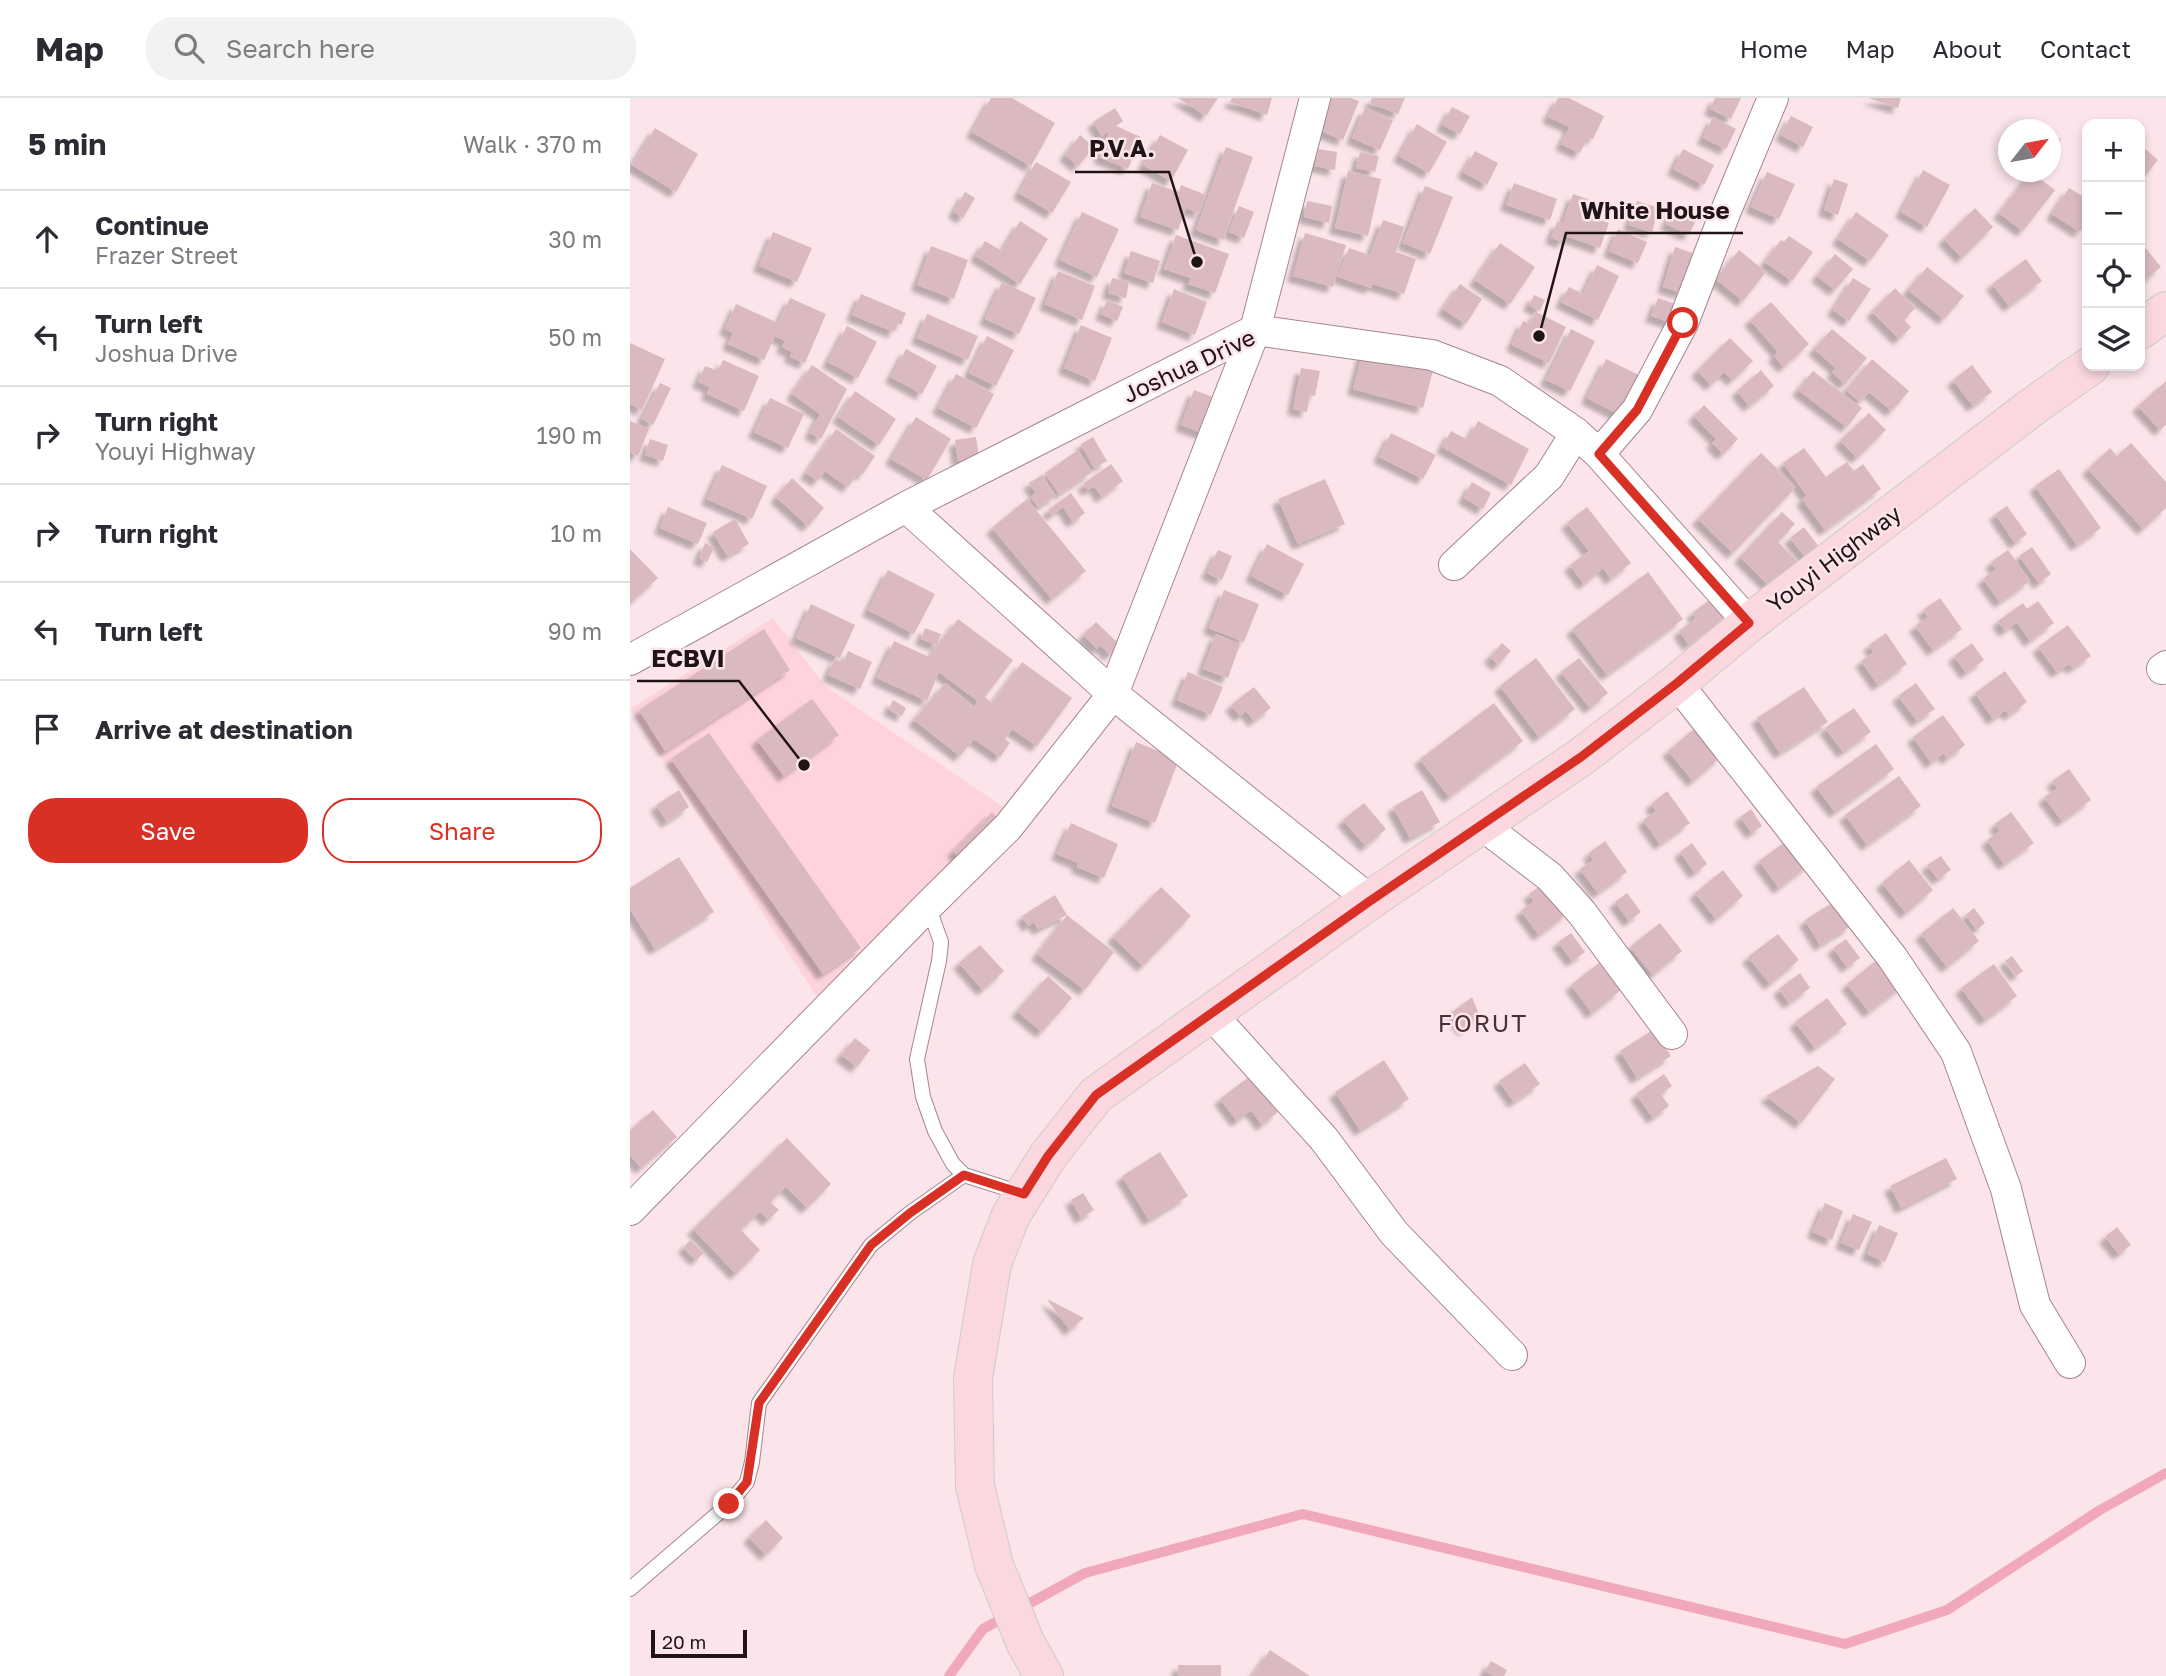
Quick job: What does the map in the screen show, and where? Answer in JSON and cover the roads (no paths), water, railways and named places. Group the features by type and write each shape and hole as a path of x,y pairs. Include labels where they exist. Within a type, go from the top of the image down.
{"main road":[{"path":"2145,327 2166,312"},
{"name":"Youyi Highway","path":"1044,1676 1025,1642 994,1565 975,1486 973,1378 992,1264 1012,1215 1048,1156 1096,1095 1370,901 1581,757 1749,623 2083,371"}],"street":[{"path":"630,1210 1008,827 1113,694 1255,330 1315,98"},
{"path":"1599,454 1637,410 1683,323 1773,98"},
{"name":"Joshua Drive","path":"630,660 905,507 1255,330 1432,355 1500,381 1576,433 1599,454 1749,623"},
{"path":"1454,565 1549,476 1576,433"},
{"path":"905,507 1113,694 1370,901"},
{"path":"1677,683 1892,957 1956,1052 2006,1189 2035,1305 2070,1363"},
{"path":"1482,825 1550,877 1582,913 1672,1034"},
{"path":"1211,1014 1324,1139 1394,1233 1512,1355"}],"lane":[{"path":"928,906 941,942 917,1059 923,1097 935,1131 953,1164 964,1175 1024,1194"},
{"path":"630,1589 729,1504 747,1482 759,1403 871,1245 910,1213 964,1175"}],"waterway":[{"path":"1019,1609 1085,1573 1303,1514 1845,1644 1947,1610 2100,1510 2166,1473"},
{"path":"949,1676 983,1629 1005,1617"}],"place":[{"name":"P.V.A.","path":"1197,262"},
{"name":"White House","path":"1539,336"},
{"name":"ECBVI","path":"804,765"}],"district":[{"name":"FORUT","path":"1483,1024"}]}
